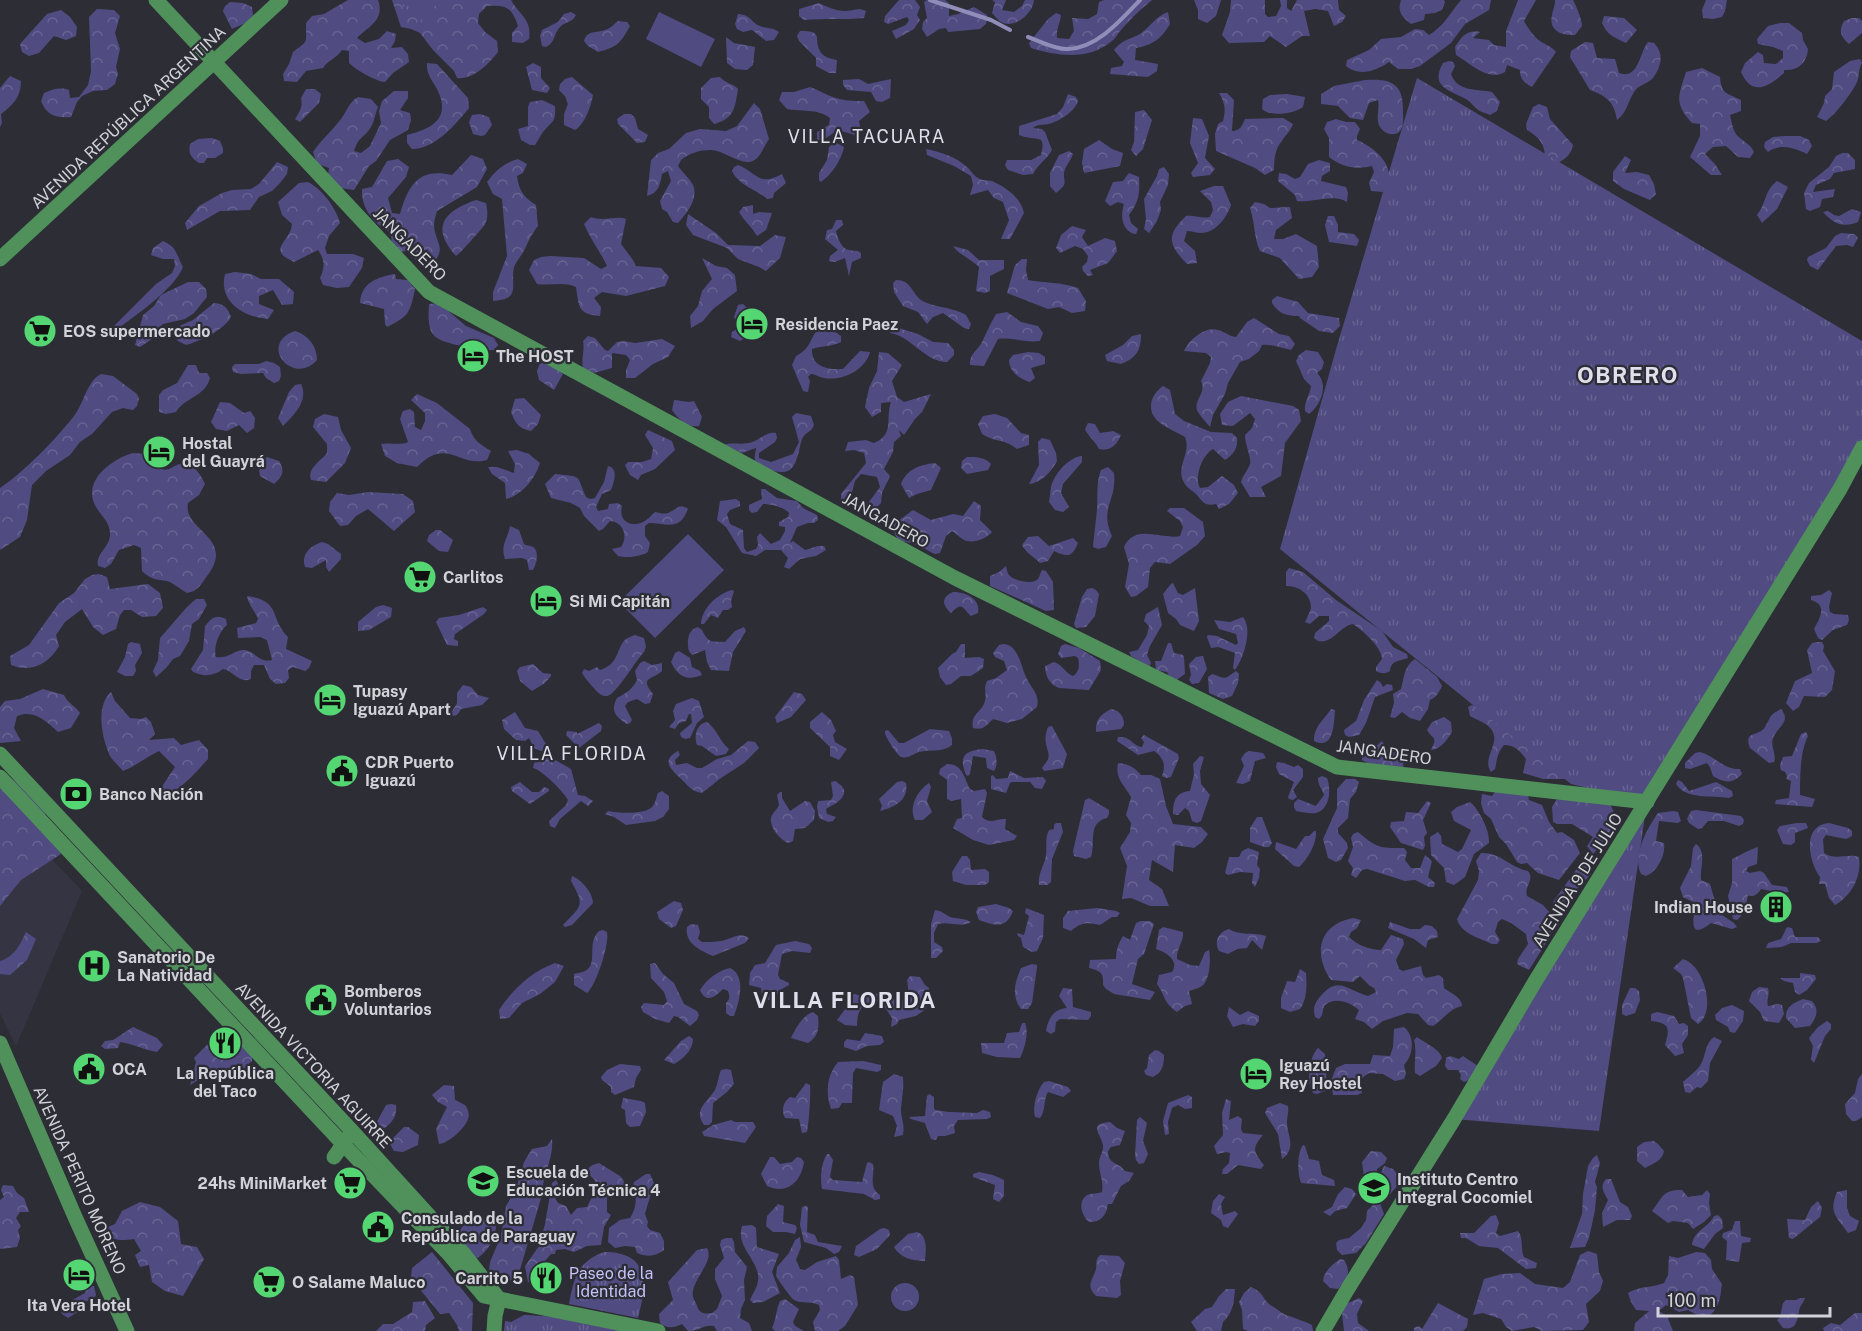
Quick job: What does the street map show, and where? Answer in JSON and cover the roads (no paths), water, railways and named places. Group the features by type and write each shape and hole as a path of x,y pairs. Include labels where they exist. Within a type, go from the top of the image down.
{"main road":[{"name":"JANGADERO","path":"156,0 429,292 1000,602 1338,767 1647,802"},
{"name":"AVENIDA REPÚBLICA ARGENTINA","path":"0,259 281,0"},
{"name":"AVENIDA 9 DE JULIO","path":"1323,1331 1840,489 1862,448"},
{"name":"AVENIDA VICTORIA AGUIRRE","path":"0,754 348,1138 484,1296 658,1331"},
{"name":"AVENIDA VICTORIA AGUIRRE","path":"0,777 348,1138"},
{"name":"AVENIDA PERITO MORENO","path":"0,1043 127,1331"},
{"path":"334,1157 348,1138"},
{"path":"494,1331 500,1299"}],"waterway":[{"path":"930,0 991,20 1010,30"},
{"path":"1028,37 1058,48 1068,49 1089,44 1108,32 1140,0"}],"place":[{"name":"Residencia Paez","path":"752,324"},
{"name":"EOS supermercado","path":"40,331"},
{"name":"The HOST","path":"473,356"},
{"name":"Hostal del Guayrá","path":"159,452"},
{"name":"Carlitos","path":"420,577"},
{"name":"Si Mi Capitán","path":"546,601"},
{"name":"Tupasy Iguazú Apart","path":"330,700"},
{"name":"CDR Puerto Iguazú","path":"342,771"},
{"name":"Banco Nación","path":"76,794"},
{"name":"Indian House","path":"1776,907"},
{"name":"Sanatorio De La Natividad","path":"94,966"},
{"name":"Bomberos Voluntarios","path":"321,1000"},
{"name":"La República del Taco","path":"225,1043"},
{"name":"OCA","path":"89,1069"},
{"name":"Iguazú Rey Hostel","path":"1256,1074"},
{"name":"Escuela de Educación Técnica 4","path":"483,1181"},
{"name":"24hs MiniMarket","path":"350,1183"},
{"name":"Instituto Centro Integral Cocomiel","path":"1374,1188"},
{"name":"Consulado de la República de Paraguay","path":"378,1227"},
{"name":"Ita Vera Hotel","path":"79,1275"},
{"name":"Carrito 5","path":"546,1278"},
{"name":"O Salame Maluco","path":"269,1282"}],"district":[{"name":"VILLA TACUARA","path":"867,137"},
{"name":"OBRERO","path":"1628,375"},
{"name":"VILLA FLORIDA","path":"572,754"},
{"name":"VILLA FLORIDA","path":"845,1000"}],"park label":[{"name":"Paseo de la Identidad","path":"611,1282"}]}
